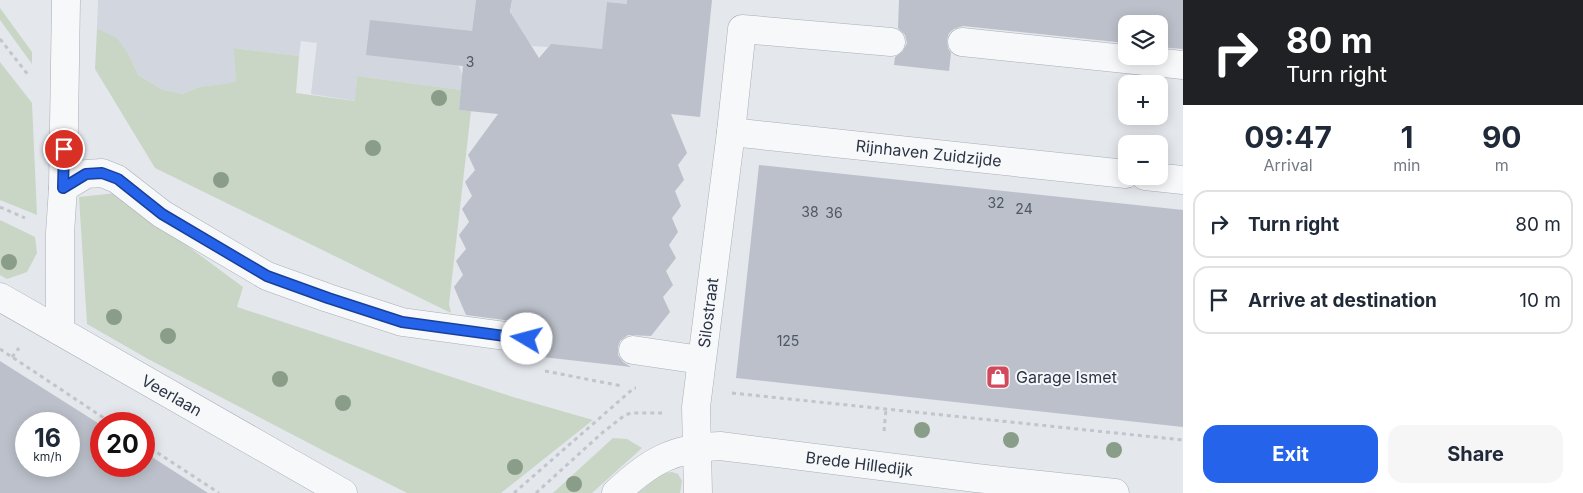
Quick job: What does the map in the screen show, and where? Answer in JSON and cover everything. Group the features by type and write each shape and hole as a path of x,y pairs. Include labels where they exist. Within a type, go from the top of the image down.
{"street":[{"path":"60,331 60,233 63,188 66,0"},
{"name":"Silostraat","path":"698,493 696,413 698,390 731,132 742,28 891,42"},
{"path":"962,42 1183,65"},
{"name":"Rijnhaven Zuidzijde","path":"731,132 1118,173"},
{"path":"63,188 86,174 102,173 118,179 162,214 267,276 402,322 527,339"},
{"path":"1168,178 1183,180"},
{"name":"Veerlaan","path":"0,297 343,493"},
{"path":"633,350 702,360"},
{"name":"Brede Hilledijk","path":"616,493 634,475 663,457 698,447 720,446 976,478 1115,493"}],"path":[{"path":"0,349 96,412"},
{"path":"514,493 634,388 643,388"},
{"path":"698,390 1183,440"},
{"name":"Brede Hilledijk","path":"883,435 886,409"},
{"path":"155,451 219,493"}],"shaded area":[{"path":"98,0 476,0 470,46 456,59 463,76 461,90 357,76 356,101 311,94 317,43 301,41 299,56 235,48 236,81 231,83 199,87 183,94 163,90 138,75 129,55 97,29"},
{"path":"489,0 627,0 627,4 607,2 604,45 600,52 554,48 552,44 548,47 532,46 529,42 526,45 508,31 512,1"}],"green space":[{"path":"0,8 32,52 32,64 0,20"},
{"path":"97,29 117,38 129,55 138,75 163,90 183,94 199,87 236,81 234,48 299,56 296,93 355,101 357,76 461,90 459,110 471,111 449,304 451,313 155,168 95,69"},
{"path":"0,62 32,103 37,215 0,200"},
{"path":"116,193 243,287 237,307 513,397 593,420 501,493 407,493 148,359 87,324 79,197"},
{"path":"0,220 35,237 37,253 27,272 7,279 0,275"},
{"path":"613,438 627,439 642,448 592,493 553,493"},
{"path":"672,472 678,474 682,481 680,493 638,493 662,473"}],"building":[{"path":"476,0 512,0 510,12 539,58 551,44 602,49 607,2 627,4 627,0 712,0 700,117 671,114 687,153 678,165 684,180 675,191 681,206 672,218 678,232 669,245 676,258 666,271 673,285 663,297 670,312 651,336 628,335 620,341 618,355 623,362 631,367 525,355 539,349 542,342 542,334 537,327 528,323 466,315 454,287 463,275 456,261 466,249 459,235 469,222 462,209 472,196 465,182 475,170 468,155 498,114 459,110 463,66 366,55 370,20 472,31"},
{"path":"899,0 1183,0 1183,49 1168,48 1168,15 1118,15 1118,42 963,26 949,33 947,40 951,53 949,71 894,65 895,57 903,51 907,43 905,35 898,28"},
{"path":"759,165 1183,210 1183,427 736,378"},
{"path":"0,361 90,418 90,477 155,477 155,459 208,493 0,493"}],"place":[{"name":"Garage Ismet","path":"998,377"}],"route":[{"path":"64,149 63,188 86,174 102,173 118,179 162,214 267,276 402,322 527,339"}]}
